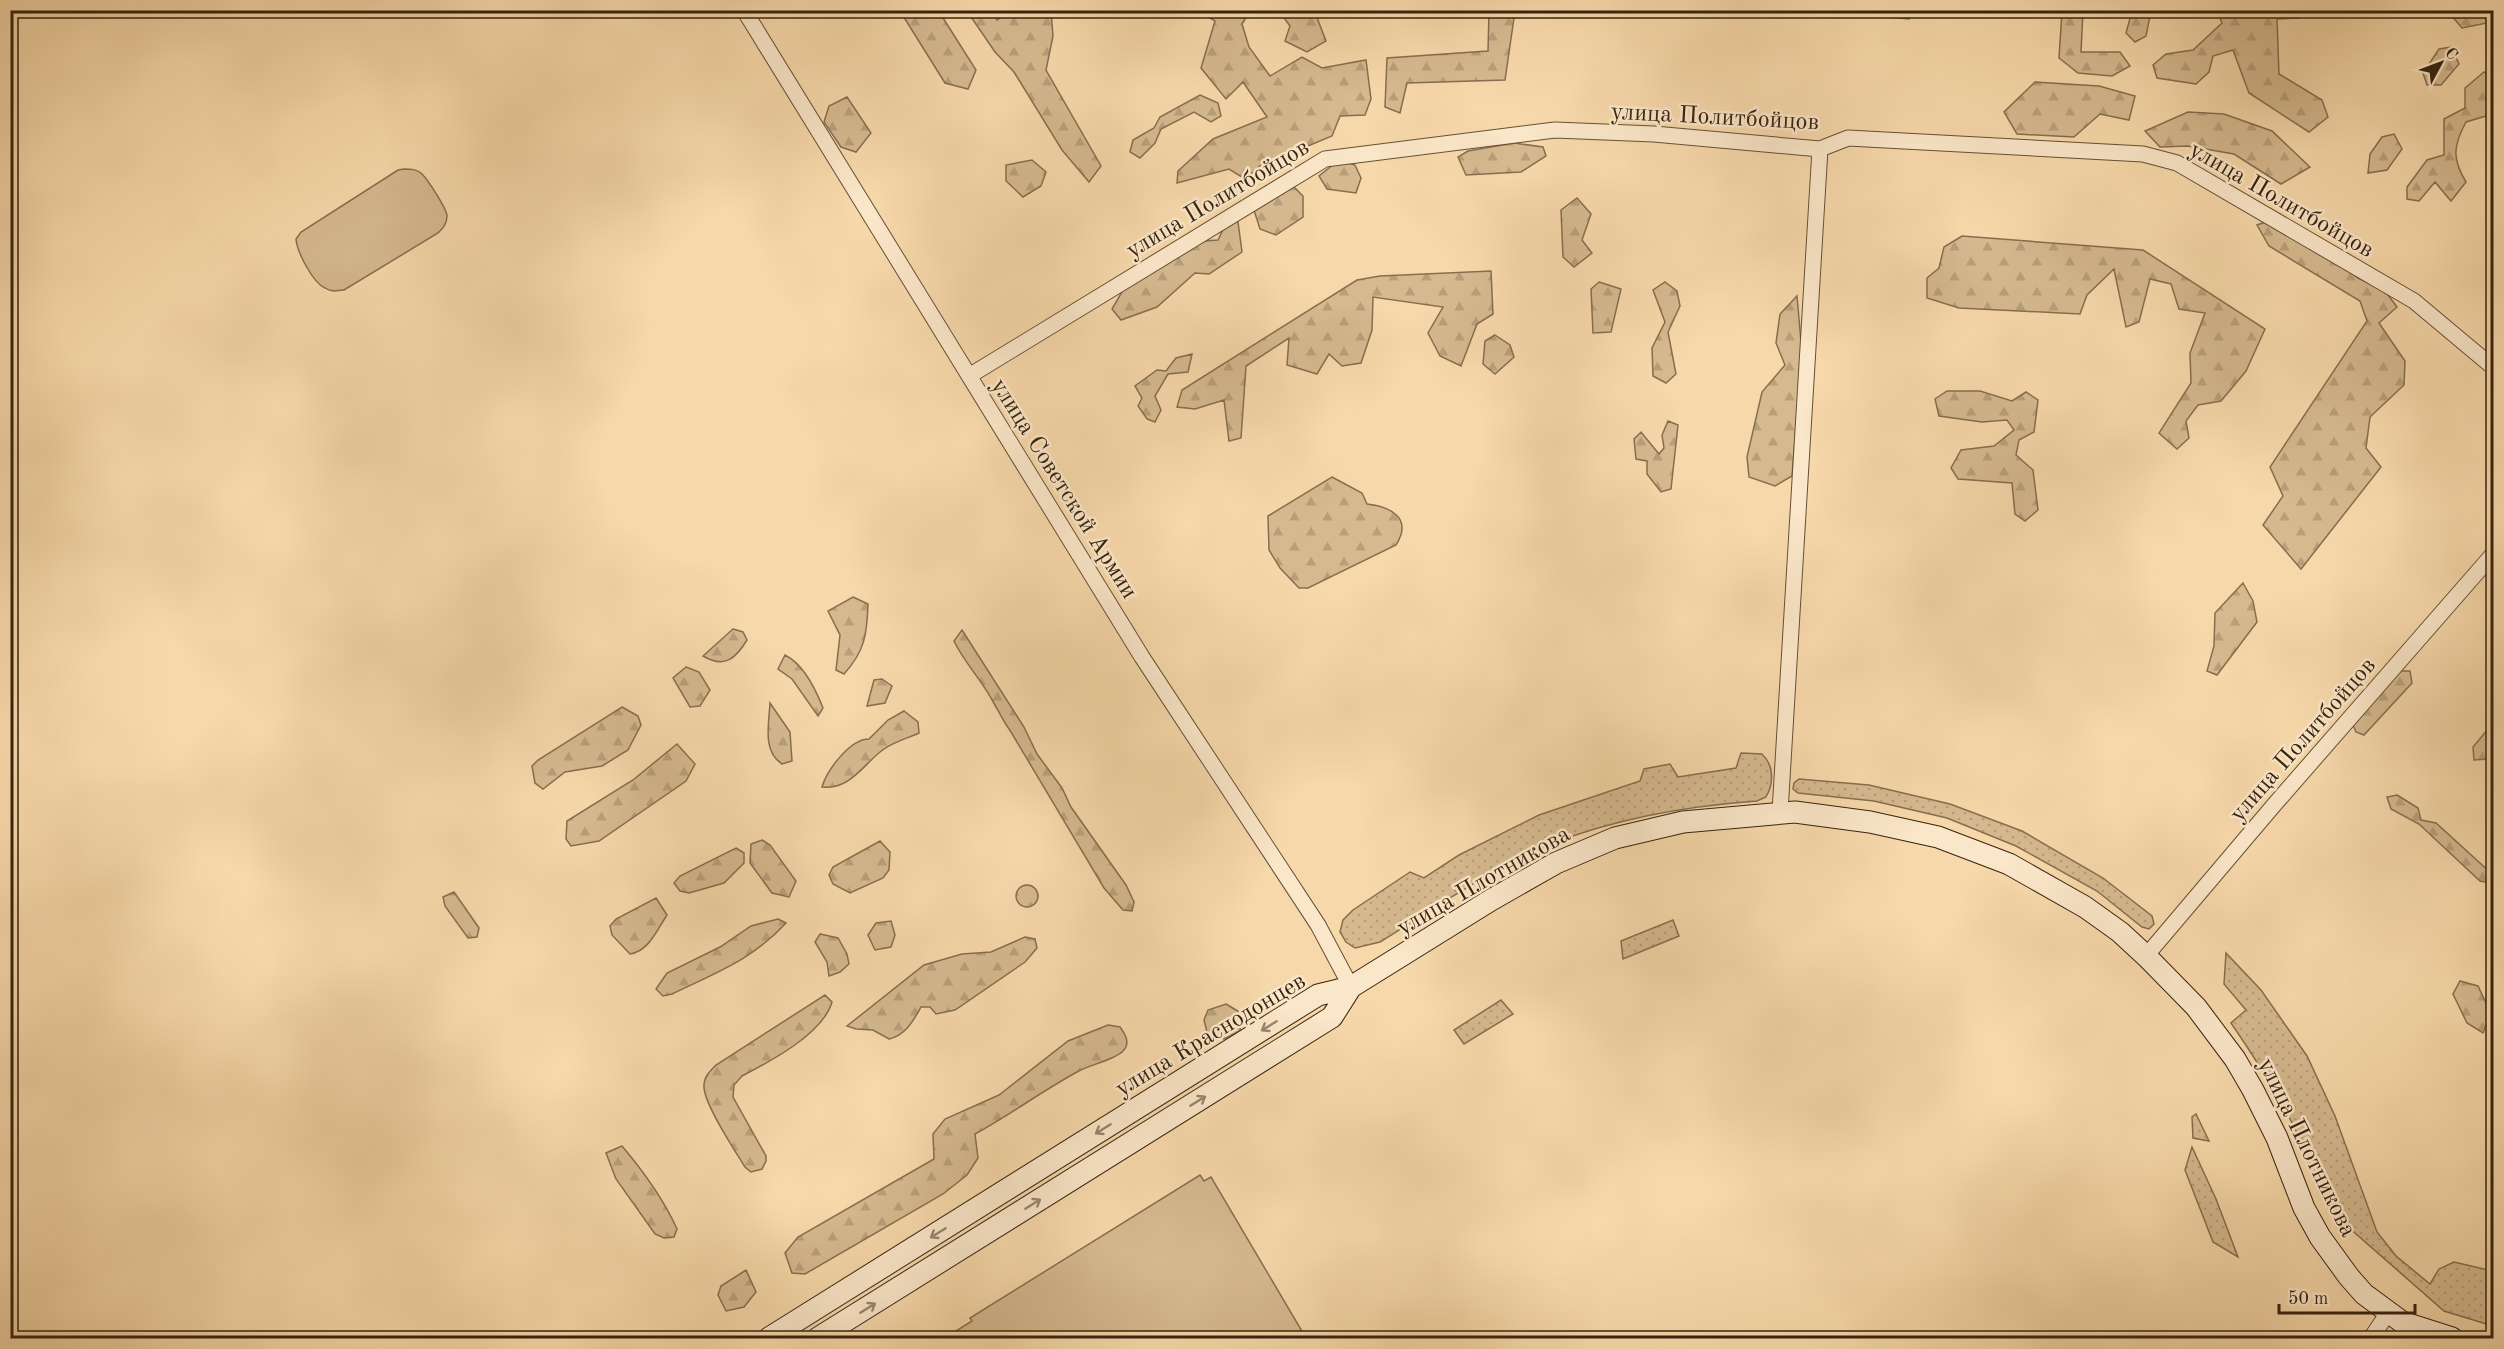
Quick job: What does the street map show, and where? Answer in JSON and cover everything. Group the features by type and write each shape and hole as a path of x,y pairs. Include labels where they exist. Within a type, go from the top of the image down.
{"main road":[{"name":"улица Плотникова","path":"1351,987 1556,862 1615,838 1683,822 1780,812 1870,822 1938,837 2009,864 2085,908 2120,932 2146,956 2196,1007 2235,1059 2277,1138 2304,1208 2319,1237 2364,1294 2402,1322 2452,1338"},
{"name":"улица Краснодонцев","path":"769,1338 1318,995 1351,987"},
{"name":"улица Краснодонцев","path":"818,1338 1332,1017 1351,987"}],"street":[{"name":"улица Советской Армии","path":"744,10 1142,657 1318,926 1351,987"},
{"name":"улица Политбойцов","path":"969,376 1324,159 1555,130 1654,134 1820,149 1848,138 2144,153 2177,163 2414,302 2493,368"},
{"path":"1780,812 1820,149"},
{"name":"улица Политбойцов","path":"2146,956 2493,553"},
{"path":"2371,1338 2388,1313"}],"green space":[{"path":"938,10 976,70 968,89 945,83 900,11"},
{"path":"2456,10 2482,11 2487,23 2462,28 2451,15"},
{"path":"967,11 994,11 997,20 1010,11 1051,11 1053,36 1046,70 1101,166 1089,182 1062,150 1014,72 995,52"},
{"path":"1199,11 1250,11 1242,24 1249,47 1270,76 1302,57 1322,68 1366,60 1371,99 1365,115 1340,116 1332,136 1260,166 1245,179 1229,169 1177,183 1178,171 1213,139 1267,117 1243,82 1226,99 1201,68 1215,21"},
{"path":"1279,11 1324,11 1316,15 1326,41 1307,52 1285,41 1290,26"},
{"path":"1489,11 1515,11 1505,80 1407,83 1400,113 1385,107 1387,58 1488,51"},
{"path":"1853,11 1909,11 1909,19 1853,14"},
{"path":"2062,11 2083,11 2081,52 2120,52 2130,66 2112,76 2078,73 2059,58"},
{"path":"2132,11 2151,11 2146,36 2135,42 2126,33"},
{"path":"2217,11 2303,11 2300,18 2277,19 2279,74 2322,100 2328,117 2309,132 2249,93 2233,50 2213,56 2209,72 2196,84 2157,78 2153,65 2166,54 2193,50 2222,23"},
{"path":"2451,47 2459,64 2441,85 2427,85 2423,73 2439,49"},
{"path":"2484,72 2493,74 2493,114 2466,122 2459,138 2456,159 2466,182 2451,201 2435,182 2419,201 2407,199 2407,187 2427,160 2444,155 2444,119 2465,108 2465,88"},
{"path":"2035,82 2099,86 2135,96 2129,120 2100,114 2074,137 2017,134 2004,112"},
{"path":"1200,95 1218,103 1221,116 1211,122 1194,112 1161,129 1155,143 1140,158 1130,152 1133,140 1154,128 1160,117"},
{"path":"847,97 871,133 856,152 841,147 824,122 829,106"},
{"path":"2188,112 2224,114 2272,131 2310,167 2281,184 2234,154 2188,146 2160,147 2145,131"},
{"path":"2394,134 2402,149 2387,170 2368,173 2370,154 2382,137"},
{"path":"1514,143 1543,147 1546,156 1521,172 1466,175 1458,157 1468,151"},
{"path":"1032,160 1046,172 1041,186 1023,197 1006,181 1006,165"},
{"path":"1339,160 1355,165 1361,178 1356,193 1327,189 1319,176"},
{"path":"398,170 420,172 433,188 447,216 443,228 344,290 332,291 320,285 306,266 299,251 296,239 301,232"},
{"path":"1288,181 1303,196 1303,217 1276,235 1260,229 1253,207"},
{"path":"1577,198 1591,214 1582,240 1592,253 1574,267 1563,257 1561,210"},
{"path":"2282,216 2358,278 2385,291 2397,307 2379,323 2405,361 2404,385 2370,417 2366,448 2381,467 2301,569 2263,525 2283,496 2270,467 2367,321 2360,301 2269,246 2257,225"},
{"path":"1228,219 1238,222 1242,252 1209,274 1195,273 1157,307 1121,320 1112,309 1126,285 1189,242 1218,240"},
{"path":"1962,236 2143,250 2265,329 2246,371 2221,401 2198,405 2186,421 2189,438 2177,449 2159,433 2191,383 2190,353 2205,313 2179,309 2171,284 2150,279 2139,322 2126,327 2114,269 2087,295 2080,314 1959,308 1927,298 1927,278 1939,268 1944,247"},
{"path":"1491,271 1493,314 1477,324 1461,366 1440,356 1428,333 1443,307 1373,297 1372,330 1361,363 1342,366 1329,354 1317,374 1287,365 1289,338 1246,366 1241,438 1229,441 1224,400 1195,409 1177,407 1182,390 1357,280 1380,276"},
{"path":"1599,282 1621,289 1611,332 1593,333 1591,289"},
{"path":"1665,282 1677,291 1680,306 1668,332 1676,374 1666,383 1653,376 1652,348 1665,322 1653,290"},
{"path":"1797,296 1802,353 1792,476 1775,486 1749,477 1747,457 1762,392 1785,365 1776,343 1780,314"},
{"path":"1495,335 1510,345 1514,357 1495,374 1483,364 1485,341"},
{"path":"1192,354 1188,372 1168,374 1155,396 1161,410 1155,422 1147,419 1138,406 1142,398 1135,386 1157,370 1166,371 1176,358"},
{"path":"1947,391 1980,391 2012,401 2026,392 2038,400 2034,432 2019,440 2016,455 2033,470 2038,510 2025,521 2015,514 2012,483 1958,479 1951,468 1961,450 1994,446 2014,430 2007,420 1982,422 1939,416 1935,399"},
{"path":"1668,421 1678,425 1671,489 1661,492 1647,474 1647,461 1636,459 1634,439 1641,432 1659,454 1664,448 1662,435"},
{"path":"1332,477 1362,493 1367,504 1384,508 1397,516 1401,521 1401,536 1396,545 1308,588 1299,588 1280,568 1269,550 1268,516"},
{"path":"2243,583 2253,601 2257,622 2217,675 2207,671 2214,646 2215,613"},
{"path":"853,597 868,604 867,624 861,650 844,674 836,670 840,635 828,611"},
{"path":"733,629 743,632 747,640 739,652 729,660 718,662 703,656"},
{"path":"962,630 1024,727 1037,754 1062,788 1071,807 1126,885 1134,902 1132,911 1123,910 1104,888 987,691 958,649 954,641"},
{"path":"785,655 798,665 813,686 823,708 818,716 792,679 778,669"},
{"path":"686,667 699,672 710,690 700,706 690,707 673,678"},
{"path":"2400,671 2410,671 2412,683 2364,735 2356,732 2353,725"},
{"path":"882,679 892,686 885,703 867,706 874,680"},
{"path":"770,703 790,732 792,761 782,764 776,759 769,745"},
{"path":"622,707 638,716 641,725 628,750 602,766 565,772 543,789 535,783 532,766 538,760"},
{"path":"904,711 918,722 919,733 884,749 849,780 832,787 822,787 834,764 847,750 862,740 869,739 888,720"},
{"path":"2493,723 2493,754 2490,759 2474,760 2473,747"},
{"path":"677,744 695,764 686,781 599,841 571,846 566,839 567,821 633,780"},
{"path":"1741,753 1762,754 1769,763 1772,774 1766,797 1757,801 1705,806 1627,820 1551,844 1485,877 1380,942 1355,948 1346,942 1340,932 1343,920 1353,910 1410,872 1424,878 1459,855 1539,815 1640,781 1644,769 1670,764 1678,777 1736,768"},
{"path":"1799,779 1869,785 1950,804 2022,831 2103,878 2152,916 2154,924 2149,929 2142,927 2097,891 2016,846 1947,818 1874,801 1798,793 1793,789 1794,783"},
{"path":"2397,795 2418,808 2421,820 2436,823 2491,873 2491,883 2480,881 2419,824 2391,809 2387,797"},
{"path":"762,840 770,845 796,881 789,897 772,893 750,863 751,844"},
{"path":"880,841 890,852 889,870 883,878 850,893 833,884 829,875 833,867"},
{"path":"736,848 744,853 744,863 724,883 689,893 680,891 674,883 680,876"},
{"path":"1027,885 1035,888 1038,896 1035,904 1027,907 1019,904 1016,896 1019,888"},
{"path":"454,892 479,928 477,937 468,938 445,906 443,897"},
{"path":"656,898 667,915 647,944 637,952 630,954 612,935 610,926 616,919"},
{"path":"778,919 786,923 747,956 672,994 663,996 656,989 667,973 720,947 751,926"},
{"path":"1673,920 1679,936 1623,959 1621,941"},
{"path":"891,921 895,935 891,947 875,950 868,935 876,923"},
{"path":"820,934 838,938 847,954 849,964 840,972 829,976 827,962 815,942"},
{"path":"1025,937 1035,939 1037,948 1025,962 955,1010 936,1014 930,1007 921,1007 904,1031 889,1039 873,1030 847,1026 924,965 962,954 991,952"},
{"path":"2226,953 2261,990 2307,1056 2335,1116 2377,1232 2396,1256 2430,1284 2439,1269 2454,1262 2493,1271 2493,1326 2444,1311 2331,1212 2316,1183 2289,1117 2266,1076 2231,1023 2246,1010 2224,984"},
{"path":"2460,981 2478,986 2491,1014 2483,1033 2467,1023 2453,994"},
{"path":"825,995 832,1002 827,1014 807,1036 742,1076 734,1085 733,1097 766,1156 762,1169 751,1172 745,1167 713,1114 705,1092 705,1079 716,1065"},
{"path":"1501,1000 1513,1014 1464,1044 1454,1030"},
{"path":"1226,1004 1241,1013 1240,1031 1224,1039 1207,1032 1204,1020 1208,1010"},
{"path":"1108,1025 1120,1027 1124,1033 1127,1045 1123,1051 1077,1072 975,1134 978,1158 967,1175 943,1194 805,1274 792,1273 785,1253 798,1237 934,1159 933,1134 945,1119 999,1095 1068,1041"},
{"path":"2196,1114 2209,1141 2193,1138 2192,1117"},
{"path":"622,1146 666,1207 677,1229 674,1237 664,1238 655,1234 616,1179 606,1153"},
{"path":"2192,1147 2216,1199 2238,1257 2213,1242 2185,1170"},
{"path":"1200,1175 1204,1181 1211,1177 1306,1338 945,1338 972,1321 970,1318"},
{"path":"746,1270 756,1292 744,1307 726,1311 718,1295 721,1286"}]}
